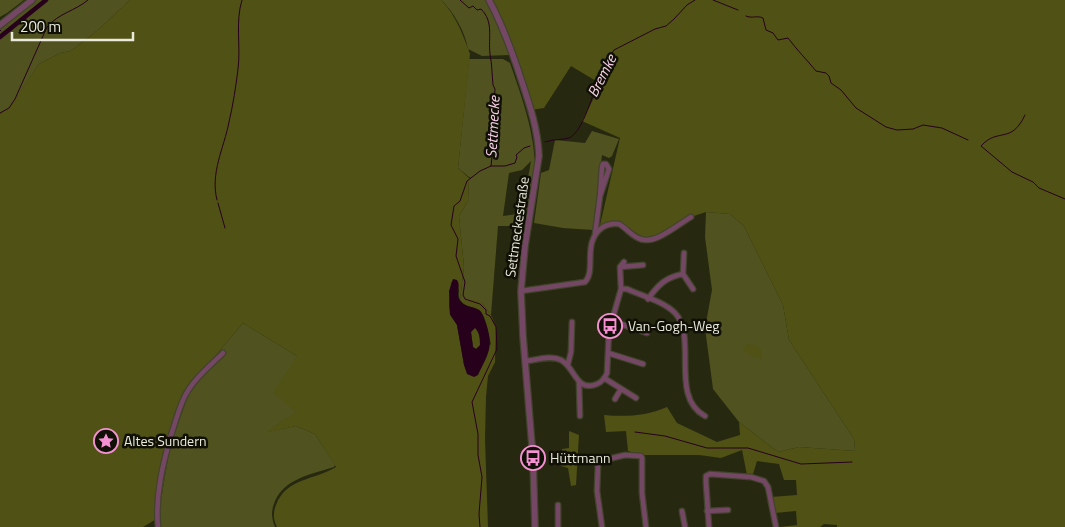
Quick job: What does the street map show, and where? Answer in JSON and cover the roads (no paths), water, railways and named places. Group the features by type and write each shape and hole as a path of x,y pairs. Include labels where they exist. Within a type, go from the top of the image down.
{"street":[{"path":"0,25 32,0"},
{"name":"Settmeckestraße","path":"489,0 505,33 520,73 539,143 540,156 524,252 521,291 533,458 535,527"},
{"path":"521,291 584,282 588,278 590,251 595,235 600,196 602,167 603,164 606,164 610,169 600,196"},
{"path":"595,235 604,226 616,223 638,238 648,241 690,217"},
{"path":"684,253 683,274 693,289"},
{"path":"526,362 556,358 568,364 579,382 584,385 593,386 604,378 607,373 608,339 621,289 620,267 624,262"},
{"path":"620,267 643,265"},
{"path":"648,299 663,281 683,274"},
{"path":"621,289 627,289 669,308 679,318 683,332 689,398 695,408 705,416"},
{"path":"612,321 648,333"},
{"path":"568,364 571,352 572,322"},
{"path":"158,527 157,514 160,477 183,398 195,381 223,352"},
{"path":"608,353 643,364"},
{"path":"604,378 636,398"},
{"path":"579,382 580,416"},
{"path":"615,399 621,389"},
{"path":"602,527 597,491 598,463 631,454 641,456 642,458 642,493 646,527"},
{"path":"709,527 706,480 708,474 757,478 764,481 768,487 776,527"},
{"path":"558,505 558,527"},
{"path":"707,511 728,510"},
{"path":"682,511 685,527"}],"waterway":[{"path":"0,37 46,0"},
{"name":"Settmecke","path":"0,113 9,108 15,99 47,27 57,18 88,0"},
{"path":"217,200 215,190 216,170 227,132 234,96 239,60 238,25 242,0"},
{"name":"Settmecke","path":"460,0 469,8 473,6 477,10 481,9 488,19 493,85 495,89 492,110 496,121 491,166 480,171 467,181 460,201 454,206 451,225 458,239 456,256 465,282 463,295 465,299 480,304 496,327 497,349 472,402 478,434 478,455 482,477 479,514 480,527"},
{"name":"Bremke","path":"602,71 614,50 655,29 666,26 687,5 695,0"},
{"path":"713,0 738,10"},
{"path":"746,16 763,18 766,30 773,33 778,40 788,38 816,71 826,73 829,76 831,83 841,90 856,108 886,127 897,130 913,129 923,125 942,128 968,140"},
{"name":"Bremke","path":"545,142 569,138 579,128 599,77"},
{"path":"1025,115 1015,130 993,137 981,146 1012,172 1033,182 1039,188 1065,199"},
{"name":"Bremke","path":"491,166 505,166 515,163 516,155 524,148 530,146"},
{"path":"218,203 225,228"},
{"path":"635,432 665,436 707,448 748,448 801,464 852,462"}],"place":[{"name":"Van-Gogh-Weg","path":"610,326"},
{"name":"Altes Sundern","path":"106,441"},
{"name":"Hüttmann","path":"533,458"}]}
